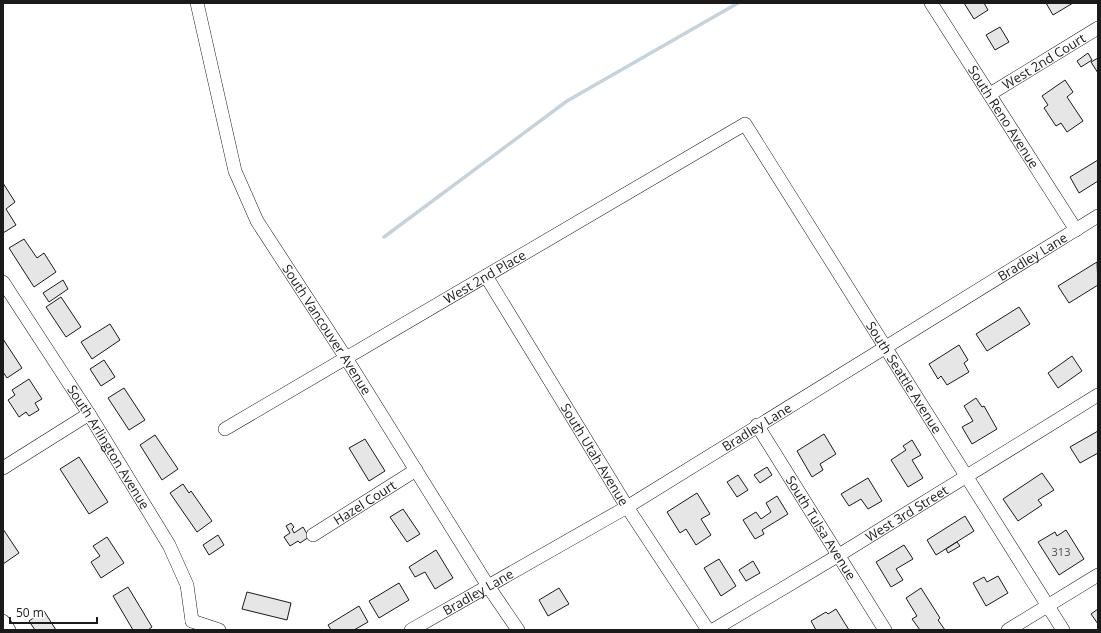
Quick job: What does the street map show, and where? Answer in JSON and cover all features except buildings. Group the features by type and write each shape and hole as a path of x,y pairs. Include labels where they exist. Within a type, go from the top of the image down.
{"street":[{"name":"South Vancouver Avenue","path":"197,3 235,171 256,221 346,358 488,586 518,630"},
{"name":"South Reno Avenue","path":"931,3 1076,230"},
{"name":"West 2nd Court","path":"990,94 1098,28"},
{"name":"West 2nd Place","path":"225,429 745,124"},
{"name":"South Seattle Avenue","path":"745,124 887,347 1063,630"},
{"name":"Bradley Lane","path":"410,630 627,507 757,425 887,347 1098,216"},
{"name":"South Utah Avenue","path":"486,276 627,507 708,630"},
{"name":"South Arlington Avenue","path":"3,282 89,414 170,544 187,585 190,626"},
{"name":"West 3rd Street","path":"713,630 967,477 1098,395"},
{"path":"3,468 89,414"},
{"name":"South Tulsa Avenue","path":"757,425 885,630"},
{"name":"Hazel Court","path":"313,535 416,470"},
{"path":"1008,630 1098,575"},
{"path":"3,620 9,630"},
{"path":"190,626 219,630"}],"waterway":[{"path":"384,237 567,101 738,3"}]}
